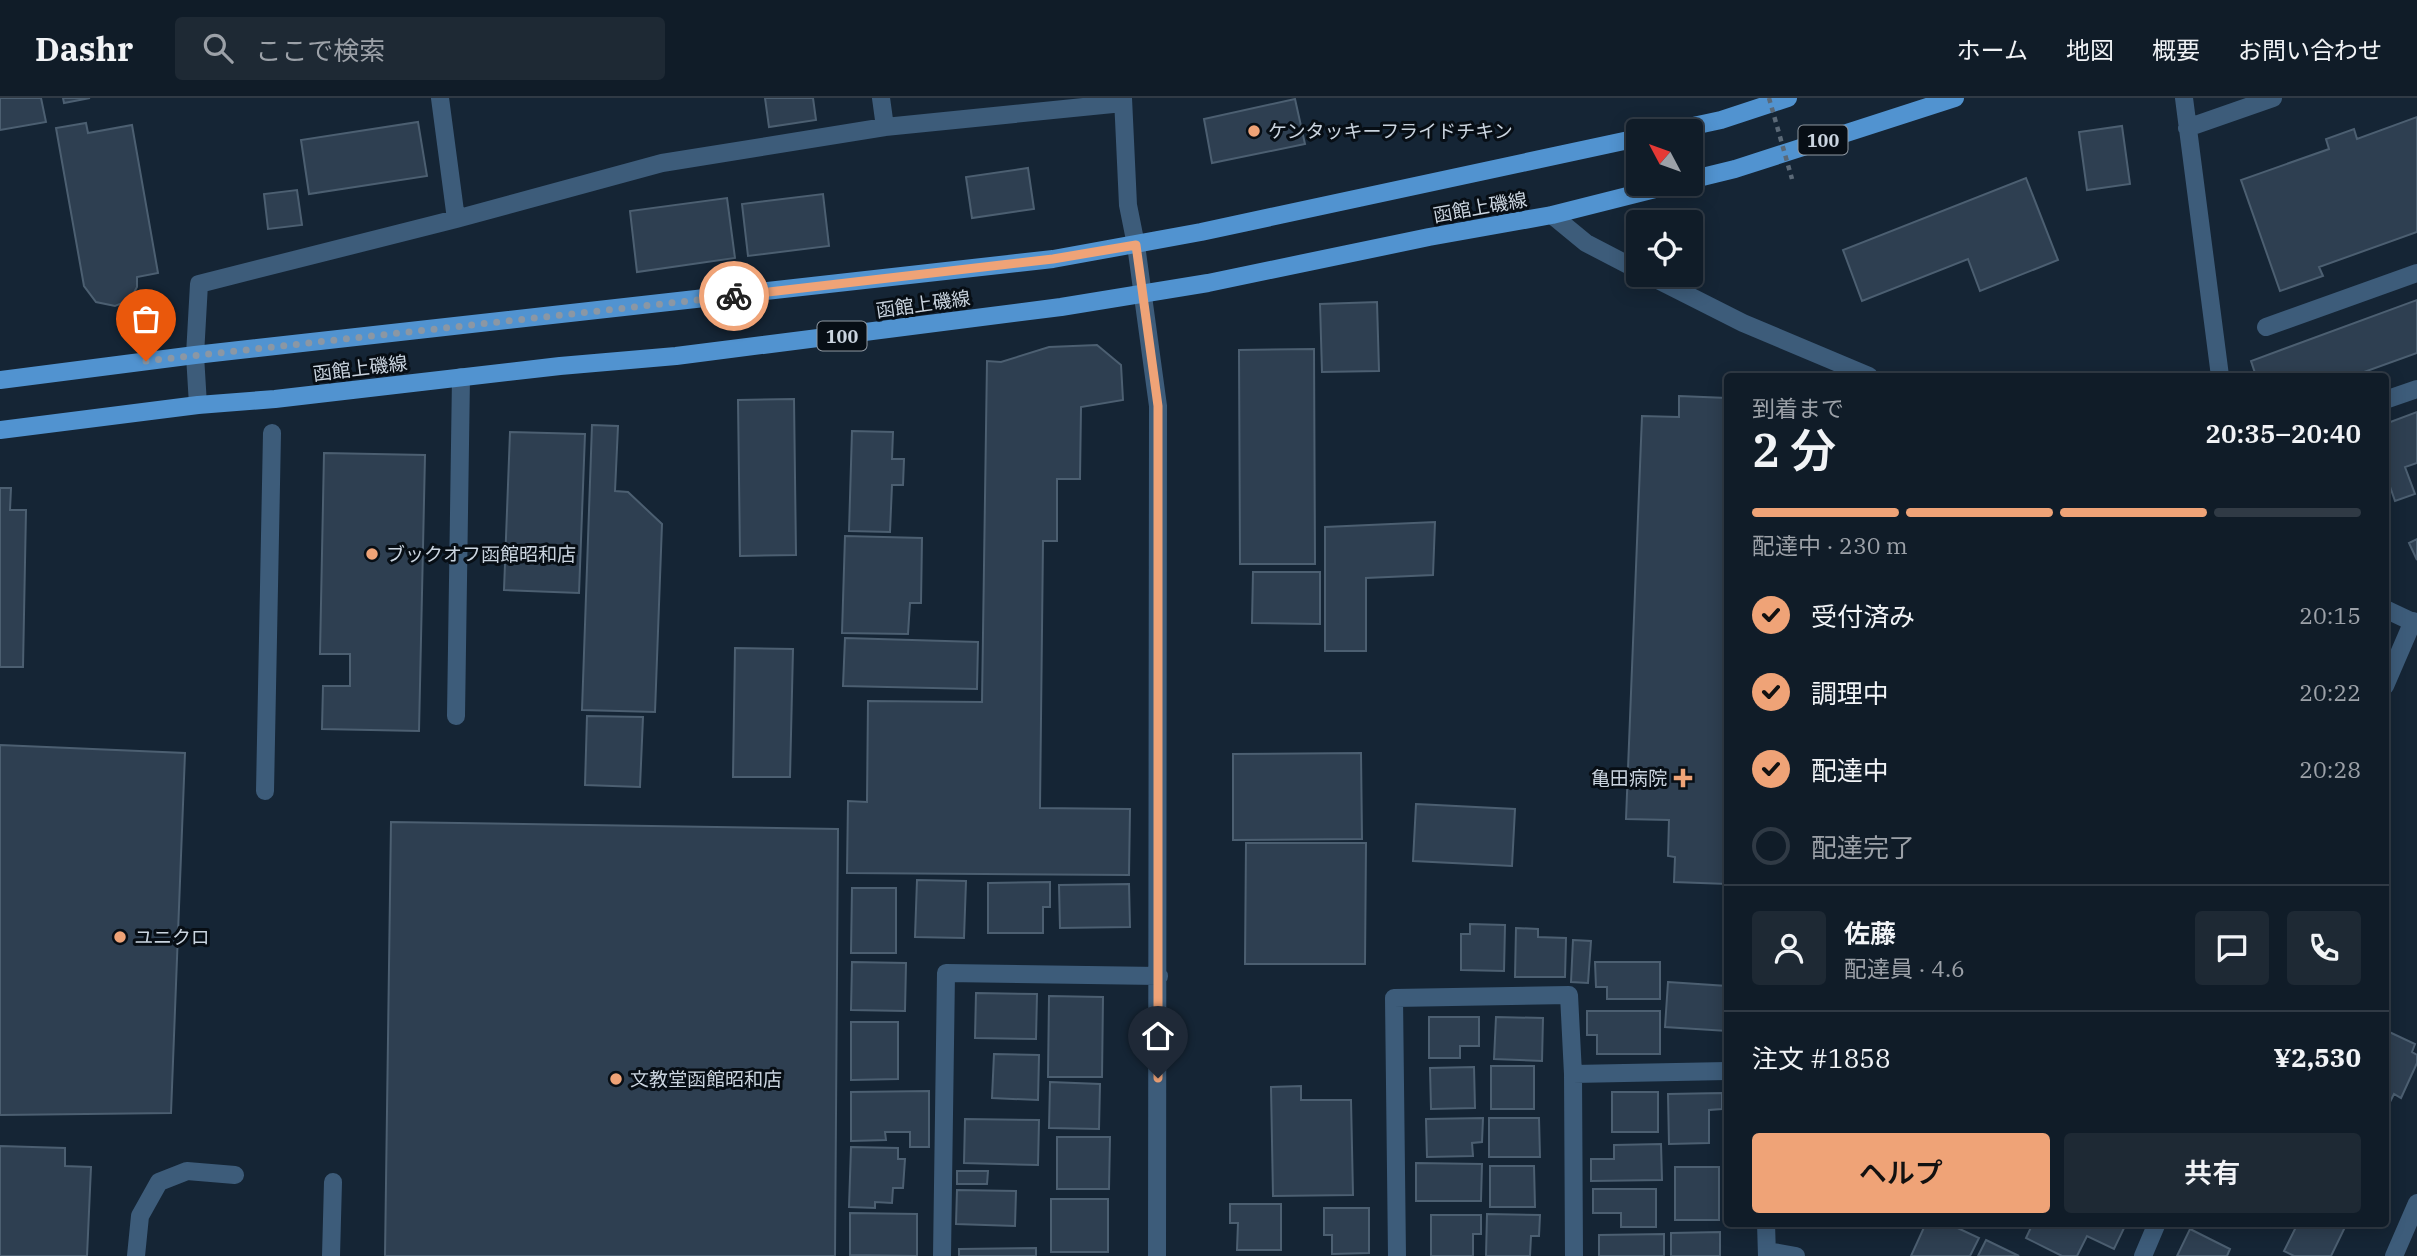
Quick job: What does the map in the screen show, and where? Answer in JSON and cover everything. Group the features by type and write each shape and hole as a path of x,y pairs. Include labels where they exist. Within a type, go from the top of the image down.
{"main road":[{"path":"1703,124 1788,98"},
{"name":"100","path":"1703,177 1955,98"},
{"name":"函館上磯線","path":"0,380 195,355 1011,264 1136,245 1626,141"},
{"name":"函館上磯線","path":"0,429 198,405 275,400 461,377 676,356 1061,307 1208,283 1552,215 1627,196"}],"street":[{"path":"440,98 456,219"},
{"path":"881,98 886,127"},
{"path":"2183,98 2220,373"},
{"path":"2188,128 2273,98"},
{"path":"198,405 195,355 199,284 662,163 886,127 1123,100 1128,205 1158,406 1157,1256"},
{"path":"1552,215 1586,243 1626,264"},
{"path":"2266,327 2417,273"},
{"path":"1672,287 1743,323 1862,373"},
{"path":"456,716 461,377"},
{"path":"2389,399 2417,389"},
{"path":"265,791 272,433"},
{"path":"2389,611 2415,622 2389,678"},
{"path":"942,1256 946,974 1159,976"},
{"path":"1397,1256 1394,998 1569,995 1573,1074 1574,1256"},
{"path":"1573,1074 1724,1071"},
{"path":"136,1256 140,1216 159,1182 187,1171 235,1175"},
{"path":"331,1256 333,1182"},
{"path":"2395,1256 2417,1203"},
{"path":"1766,1227 1766,1253 1796,1256"},
{"path":"2143,1256 2155,1227"}],"path":[{"path":"1769,98 1791,178"}],"building":[{"path":"0,98 41,98 46,122 0,130"},
{"path":"63,98 90,98 64,103"},
{"path":"765,98 813,98 816,120 769,127"},
{"name":"ケンタッキーフライドチキン","path":"1295,99 1305,144 1212,163 1204,119"},
{"path":"2417,117 2417,232 2319,267 2323,276 2280,291 2241,180 2329,149 2326,139 2354,129 2357,139"},
{"path":"418,122 427,176 309,194 301,140"},
{"path":"86,123 88,133 132,125 158,273 137,277 137,287 132,296 115,306 96,302 84,286 56,128"},
{"path":"2122,126 2130,184 2087,190 2079,132"},
{"path":"1028,168 1034,209 972,218 966,177"},
{"path":"2026,178 2058,260 1980,291 1968,259 1862,301 1843,250"},
{"path":"297,190 302,225 268,229 264,194"},
{"path":"823,194 829,246 748,256 742,204"},
{"path":"727,198 735,258 637,272 630,211"},
{"path":"2417,300 2417,353 2361,373 2255,373 2251,361"},
{"path":"1377,302 1379,371 1322,372 1320,304"},
{"path":"1097,345 1121,365 1123,400 1081,407 1080,479 1057,479 1057,541 1043,541 1040,808 1130,809 1129,875 847,873 848,801 867,802 868,701 982,702 987,361 1001,362 1049,347"},
{"path":"1314,349 1315,564 1240,564 1239,350"},
{"path":"1679,396 1724,398 1724,884 1674,882 1675,857 1668,856 1669,820 1626,819 1642,416 1679,417"},
{"path":"794,399 796,555 740,556 738,400"},
{"path":"2417,412 2417,463 2405,467 2415,494 2395,501 2389,484 2389,422"},
{"path":"592,425 618,426 615,491 628,492 662,524 655,712 582,710"},
{"path":"852,431 893,432 892,459 904,459 903,485 892,485 890,532 849,531"},
{"path":"510,432 585,434 579,593 504,590"},
{"name":"ブックオフ函館昭和店","path":"324,453 425,455 419,731 322,729 323,686 350,686 350,654 320,654"},
{"path":"0,488 11,488 10,510 26,510 23,667 0,667"},
{"path":"1435,522 1433,575 1366,578 1366,651 1325,651 1325,527"},
{"path":"845,536 922,538 921,603 910,603 908,634 842,633"},
{"path":"2417,539 2417,560 2409,543"},
{"path":"1253,572 1320,572 1320,624 1252,623"},
{"path":"845,638 978,642 977,689 843,686"},
{"path":"735,648 793,649 790,777 733,777"},
{"path":"587,716 643,717 640,787 585,785"},
{"path":"0,745 185,753 171,1113 0,1115"},
{"path":"1361,753 1362,839 1233,840 1233,754"},
{"path":"1416,804 1515,809 1512,866 1413,861"},
{"path":"391,822 838,829 835,1256 385,1256"},
{"path":"1246,843 1366,843 1365,964 1245,964"},
{"path":"917,880 966,881 964,938 915,937"},
{"path":"1050,882 1050,907 1043,907 1043,933 988,933 988,883"},
{"path":"1129,884 1130,927 1060,928 1059,885"},
{"path":"852,888 896,888 896,953 851,953"},
{"path":"1470,924 1505,925 1504,971 1461,970 1461,934 1470,934"},
{"path":"1516,928 1538,929 1538,937 1566,938 1565,977 1515,977"},
{"path":"1573,940 1591,941 1588,983 1571,982"},
{"path":"852,962 906,963 905,1011 851,1010"},
{"path":"1595,962 1660,962 1660,999 1607,999 1607,987 1596,987"},
{"path":"1668,982 1724,986 1724,1031 1665,1027"},
{"path":"976,993 1037,994 1036,1039 975,1038"},
{"path":"1049,996 1103,997 1102,1077 1048,1077"},
{"path":"1587,1011 1660,1011 1660,1054 1597,1054 1597,1035 1587,1035"},
{"path":"1429,1017 1479,1017 1479,1046 1460,1046 1460,1058 1429,1058"},
{"path":"1496,1017 1543,1018 1542,1061 1494,1059"},
{"path":"851,1022 898,1022 898,1079 851,1080"},
{"path":"2389,1032 2415,1044 2412,1052 2417,1055 2417,1063 2401,1098 2394,1094 2389,1104"},
{"path":"994,1054 1039,1055 1038,1100 992,1098"},
{"path":"1491,1066 1534,1066 1534,1109 1491,1109"},
{"path":"1474,1067 1475,1108 1431,1109 1430,1068"},
{"path":"1050,1082 1100,1084 1099,1129 1049,1128"},
{"path":"1301,1086 1301,1100 1351,1100 1353,1195 1273,1196 1271,1087"},
{"path":"929,1091 929,1147 910,1147 910,1132 885,1132 886,1140 851,1141 851,1092"},
{"path":"1612,1092 1658,1092 1658,1132 1612,1132"},
{"path":"1722,1093 1722,1109 1709,1110 1709,1143 1669,1144 1668,1094"},
{"path":"1483,1118 1482,1142 1472,1143 1473,1156 1427,1157 1426,1119"},
{"path":"1489,1118 1539,1118 1540,1157 1489,1157"},
{"path":"965,1119 1039,1120 1038,1165 964,1163"},
{"path":"1057,1137 1110,1137 1109,1189 1057,1189"},
{"path":"1661,1144 1662,1180 1591,1181 1591,1159 1614,1159 1614,1145"},
{"path":"0,1146 65,1148 65,1166 91,1167 87,1256 0,1256"},
{"path":"851,1147 898,1148 898,1159 905,1159 903,1188 893,1188 892,1203 875,1202 875,1208 849,1207"},
{"path":"1416,1163 1482,1164 1481,1201 1416,1201"},
{"path":"1490,1166 1534,1166 1535,1207 1490,1207"},
{"path":"1675,1167 1719,1167 1719,1220 1675,1220"},
{"path":"957,1171 988,1171 987,1184 957,1184"},
{"path":"1593,1189 1656,1189 1656,1227 1621,1227 1621,1213 1593,1213"},
{"path":"957,1190 1016,1191 1015,1226 956,1224"},
{"path":"1051,1199 1108,1199 1108,1252 1051,1252"},
{"path":"1230,1204 1281,1204 1281,1250 1237,1250 1238,1223 1230,1223"},
{"path":"1324,1208 1369,1208 1369,1253 1332,1254 1332,1235 1324,1235"},
{"path":"850,1213 917,1214 917,1256 850,1255"},
{"path":"1487,1214 1540,1215 1539,1236 1531,1236 1530,1256 1486,1256"},
{"path":"1431,1215 1481,1215 1481,1234 1473,1234 1473,1256 1431,1256"},
{"path":"1924,1227 1956,1227 1979,1238 1970,1256 1911,1256"},
{"path":"2031,1227 2125,1227 2114,1249 2087,1236 2077,1256 2062,1256 2026,1238"},
{"path":"2296,1227 2345,1227 2331,1256 2294,1256 2284,1251"},
{"path":"2190,1229 2230,1249 2227,1256 2177,1256"},
{"path":"1720,1232 1720,1256 1671,1256 1671,1233"},
{"path":"1664,1234 1664,1256 1599,1256 1599,1235"},
{"path":"1986,1240 2019,1256 1978,1256"},
{"path":"1036,1248 1036,1256 959,1256 959,1249"}],"way so far":[{"path":"146,361 734,296"}],"place":[{"name":"ケンタッキーフライドチキン","path":"1254,131"},
{"name":"ブックオフ函館昭和店","path":"372,554"},
{"name":"亀田病院","path":"1683,778"},
{"name":"ユニクロ","path":"120,937"},
{"name":"文教堂函館昭和店","path":"616,1079"}],"route":[{"path":"734,296 1053,259 1136,245 1158,406 1158,1078"}]}
